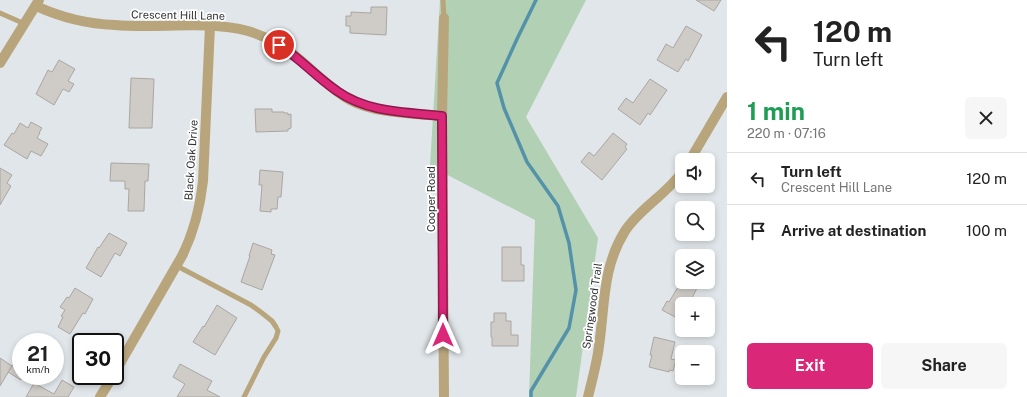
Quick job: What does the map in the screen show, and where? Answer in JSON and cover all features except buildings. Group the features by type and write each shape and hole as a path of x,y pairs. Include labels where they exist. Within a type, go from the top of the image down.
{"street":[{"path":"0,62 37,3"},
{"name":"Crescent Hill Lane","path":"37,3 50,12 81,20 115,26 222,26 245,30 272,41 292,53 336,91 350,100 388,111 442,116"},
{"name":"Cooper Road","path":"444,18 442,116 444,397"},
{"name":"Black Oak Drive","path":"124,357 177,266 193,231 198,214 202,192 210,26"},
{"path":"694,153 727,97"},
{"name":"Springwood Trail","path":"588,397 599,348 605,289 613,254 620,239 634,220 642,211 666,191 675,180"},
{"path":"100,397 107,385"}],"lane":[{"name":"Cooper Road","path":"443,0 444,18"},
{"path":"0,13 24,24"},
{"path":"177,266 251,305 272,321 276,327 278,331 276,338 264,357 244,397"}],"green space":[{"path":"440,0 586,0 526,117 598,238 576,397 529,397 535,220 430,166"}],"waterway":[{"path":"531,397 531,391 569,328 576,290 569,243 558,206 527,162 504,108 497,83 536,0"}],"route":[{"path":"279,45 292,53 336,91 350,100 366,106 388,111 442,116 443,335"}]}
